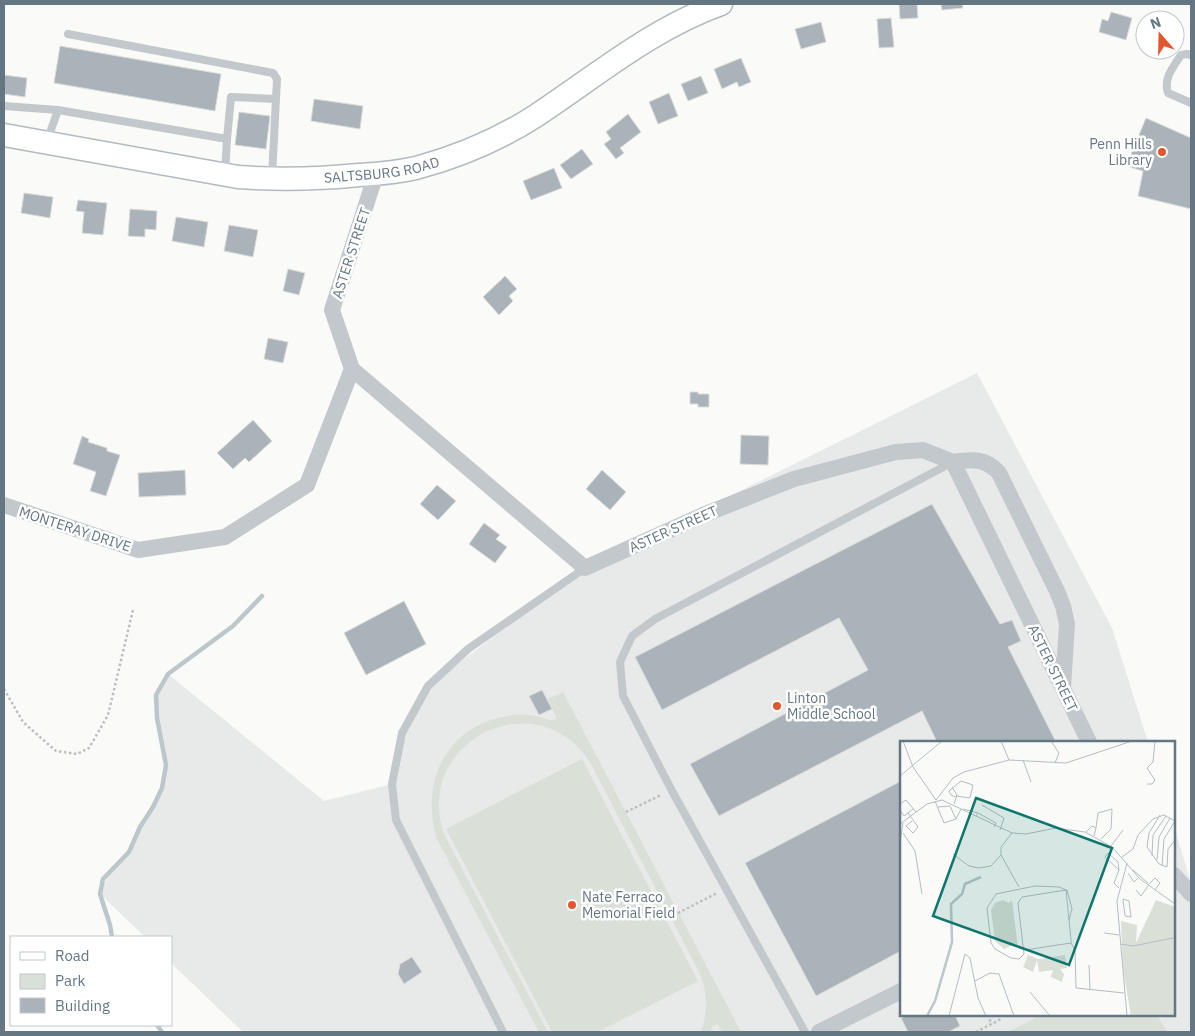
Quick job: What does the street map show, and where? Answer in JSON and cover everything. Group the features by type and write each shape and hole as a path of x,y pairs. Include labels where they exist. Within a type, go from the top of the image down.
{"main road":[{"name":"SALTSBURG ROAD","path":"4,135 225,175 272,179 376,174 414,168 453,156 491,141 532,118 655,35 683,20 721,4"}],"street":[{"name":"ASTER STREET","path":"352,369 332,310 376,174"},
{"name":"MONTERAY DRIVE","path":"4,505 138,550 225,537 306,485 352,369"},
{"path":"352,369 585,568"},
{"name":"ASTER STREET","path":"585,568 704,515 794,479 896,452 923,450 954,462 1089,741"},
{"path":"954,462 982,461 992,465 999,473 1057,591 1067,624 1063,688"},
{"path":"1175,876 1191,894"},
{"path":"819,1032 900,991"}],"lane":[{"path":"68,34 273,73 277,79 272,179"},
{"path":"1191,56 1188,54 1181,55 1168,76 1166,86 1168,94 1191,103"},
{"path":"225,175 231,97 276,99"},
{"path":"4,106 58,110 227,139"},
{"path":"47,142 58,110"},
{"path":"805,1032 671,789 624,696 620,662 632,636 655,619 954,462"},
{"path":"503,1032 396,820 392,784 402,733 428,686 468,649 585,568"}],"path":[{"path":"4,688 23,722 56,751 77,754 89,748 108,715 133,610"},
{"path":"626,812 671,789"},
{"path":"678,913 726,888"},
{"path":"988,1016 992,1024"},
{"path":"976,1032 1001,1019"}],"shaded area":[{"name":"Linton Middle School","path":"977,373 1112,628 1148,741 900,741 900,1016 1175,1016 1175,829 1191,883 1191,1032 243,1032 172,964 172,936 144,936 100,894 109,873 129,852 140,827 162,788 166,765 156,695 168,674 324,801 392,784 399,748 428,686 585,568"}],"green space":[{"path":"563,692 741,1032 722,1032 718,1024 712,1026 710,1032 701,1032 706,1002 699,972 591,764 568,739 542,726 513,724 486,732 463,748 446,771 439,801 444,834 548,1032 539,1032 437,839 432,818 432,797 436,778 443,760 454,744 469,731 487,721 515,715 549,720 557,719 548,699"},
{"name":"Nate Ferraco Memorial Field","path":"582,759 698,981 598,1032 552,1032 446,829"},
{"path":"1039,1016 1158,1016 1167,1032 1008,1032"}],"building":[{"path":"899,4 917,4 918,18 900,19"},
{"path":"941,4 962,4 963,8 942,10"},
{"path":"1111,12 1132,18 1126,40 1099,32 1102,19 1108,21"},
{"path":"891,18 894,47 879,48 877,19"},
{"path":"821,22 826,42 801,49 795,29"},
{"path":"60,46 221,74 215,111 54,83"},
{"path":"741,58 751,82 739,87 737,82 722,89 714,69"},
{"path":"4,75 27,78 25,97 4,94"},
{"path":"701,76 708,93 688,101 681,84"},
{"path":"669,93 678,116 658,124 649,102"},
{"path":"314,99 363,106 360,129 311,121"},
{"path":"239,112 270,116 266,149 235,145"},
{"path":"628,114 641,132 620,148 624,153 616,159 604,144 611,139 606,132"},
{"name":"Penn Hills Library","path":"1146,118 1191,138 1191,209 1138,196 1143,171 1126,166"},
{"path":"582,149 593,164 571,179 560,165"},
{"path":"554,168 562,188 531,200 523,181"},
{"path":"24,193 53,197 50,218 21,213"},
{"path":"78,200 107,203 103,235 82,233 84,212 76,211"},
{"path":"130,209 157,211 156,230 145,229 145,237 128,236"},
{"path":"176,217 208,222 204,247 172,241"},
{"path":"229,225 258,230 253,257 224,251"},
{"path":"288,269 305,273 299,295 283,291"},
{"path":"505,276 517,289 509,296 513,301 499,315 483,297"},
{"path":"268,338 288,342 283,363 264,359"},
{"path":"690,392 709,394 709,407 698,407 698,404 690,404"},
{"path":"253,420 272,441 249,462 245,458 233,469 217,453"},
{"path":"741,435 769,436 768,465 740,464"},
{"path":"82,436 89,439 88,442 107,448 107,451 120,455 106,496 90,491 96,472 73,464"},
{"path":"185,470 186,495 139,497 138,473"},
{"path":"602,470 626,492 610,510 586,489"},
{"path":"437,485 456,501 438,520 420,504"},
{"name":"Linton Middle School","path":"932,504 1000,624 1012,620 1021,641 1008,647 1055,741 937,741 922,711 719,816 690,764 868,670 839,618 662,710 635,657"},
{"path":"484,523 500,535 496,539 507,547 495,563 469,544"},
{"path":"404,601 426,644 366,675 344,633"},
{"path":"542,690 552,709 539,715 529,696"},
{"path":"900,782 900,952 816,996 745,863"},
{"path":"412,957 422,972 404,984 398,974 400,964"},
{"path":"906,1016 955,1016 960,1026 948,1032 908,1032 901,1018"}],"waterway":[{"path":"112,936 100,894 103,879 129,852 140,827 162,788 166,765 157,718 156,695 168,674 233,626 262,596"},
{"path":"158,1026 162,1032"}],"place":[{"name":"Penn Hills Library","path":"1162,152"},
{"name":"Linton Middle School","path":"777,706"},
{"name":"Nate Ferraco Memorial Field","path":"572,905"}]}
